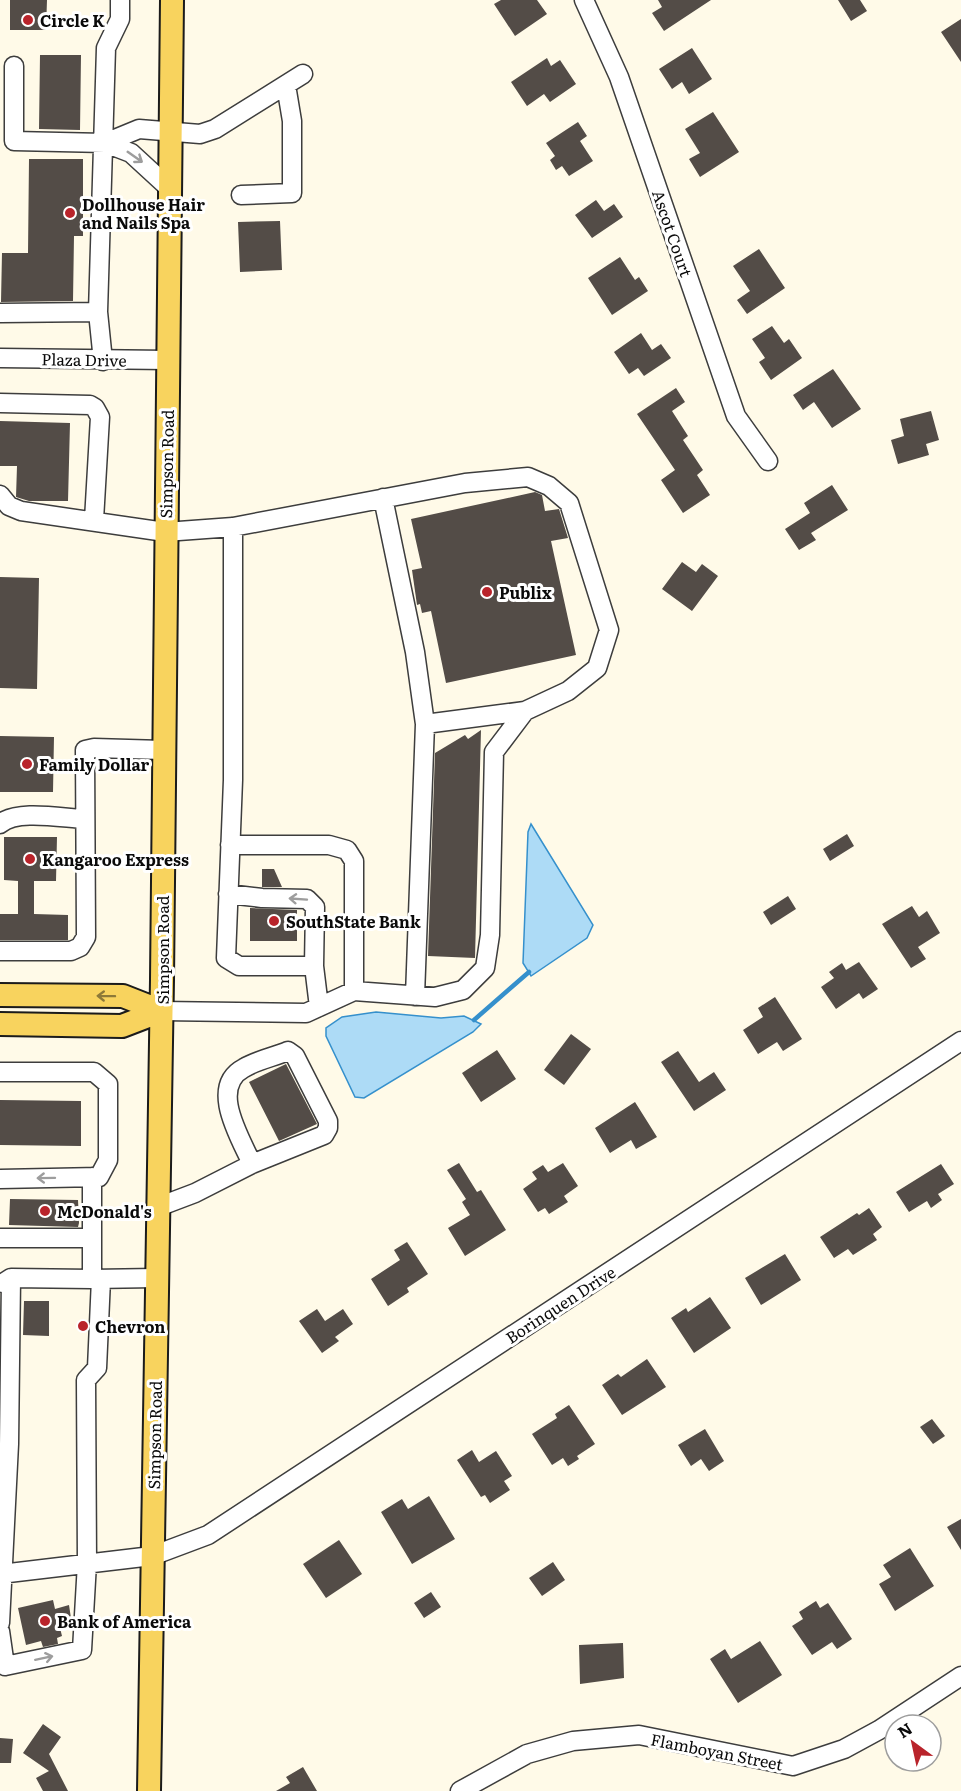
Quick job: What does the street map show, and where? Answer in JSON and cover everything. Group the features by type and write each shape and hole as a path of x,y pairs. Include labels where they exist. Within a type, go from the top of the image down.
{"main road":[{"name":"Simpson Road","path":"149,1791 161,1011 168,187 172,0"},
{"path":"0,995 123,996 161,1011"},
{"path":"0,1024 122,1026 161,1011"}],"street":[{"path":"103,361 98,312 105,143 106,48 120,19 120,0"},
{"name":"Ascot Court","path":"584,0 619,77 736,416 768,461"},
{"path":"14,66 14,141 105,143 131,153 168,187"},
{"path":"105,143 139,129 200,134 214,129 303,74"},
{"path":"241,195 292,193 292,121 286,85"},
{"path":"0,314 98,312"},
{"name":"Plaza Drive","path":"0,357 103,361 168,360"},
{"path":"0,403 90,405 95,408 100,417 94,520"},
{"path":"0,495 9,506 21,510 165,532 233,527 465,483 528,477 549,486 569,504 609,630 597,668 568,691 525,711 425,724"},
{"path":"383,498 415,652 425,724 415,996"},
{"path":"233,527 230,845 226,958 239,966 314,966"},
{"path":"161,1011 306,1013 354,991 435,997 463,990 485,968 490,935 494,752 525,711"},
{"path":"0,951 71,951 80,947 86,937 85,750 94,748 163,750"},
{"path":"0,824 6,819 19,816 84,819"},
{"path":"230,845 329,845 347,850 354,861 354,991"},
{"path":"228,894 307,898 315,908 314,966 319,1007"},
{"name":"Borinquen Drive","path":"2,1573 152,1556 208,1535 961,1041"},
{"path":"158,1207 195,1193 252,1164 324,1135 328,1128 328,1121 295,1056 288,1051 242,1068 232,1082 228,1094 226,1106 252,1164"},
{"path":"0,1072 94,1072 108,1084 108,1160 99,1177 0,1179"},
{"path":"0,1631 5,1666 82,1650 87,1563 87,1380 98,1368 96,1279 92,1238 92,1177"},
{"path":"0,1238 92,1238"},
{"path":"0,1623 9,1444 6,1282 156,1278"},
{"name":"Flamboyan Street","path":"460,1791 527,1754 573,1741 639,1735 793,1766 844,1749 879,1730 961,1676"}],"water":[{"path":"531,824 593,925 587,938 531,976 523,963 528,832"},
{"path":"376,1012 441,1018 464,1016 481,1024 473,1032 364,1098 355,1097 326,1036 326,1028 342,1017"}],"building":[{"name":"Circle K","path":"10,0 47,0 46,30 10,30"},
{"path":"501,0 537,0 547,14 515,36 494,4"},
{"path":"658,0 711,0 664,31 652,13 662,7"},
{"path":"838,0 860,0 867,11 851,21"},
{"path":"961,19 961,62 941,32"},
{"path":"692,48 712,79 689,94 682,82 672,89 659,69"},
{"path":"40,55 81,55 80,130 39,129"},
{"path":"547,58 551,66 560,60 576,84 550,102 544,94 527,106 511,82"},
{"path":"713,112 739,152 700,177 689,159 700,153 685,129"},
{"path":"578,122 587,136 580,141 593,161 569,176 562,166 556,170 550,160 555,156 546,143"},
{"path":"29,159 83,159 83,236 74,236 73,301 1,302 2,253 28,253"},
{"path":"596,200 604,211 614,204 623,217 592,238 575,215"},
{"path":"280,221 282,270 240,272 238,222"},
{"path":"759,249 785,288 747,314 737,300 750,291 733,266"},
{"path":"620,257 635,280 639,277 648,291 612,315 588,278"},
{"path":"772,326 784,343 789,339 802,358 771,380 759,362 765,358 752,339"},
{"path":"641,333 652,350 661,344 671,358 644,376 638,368 629,374 614,352"},
{"path":"833,369 861,409 832,428 814,402 803,410 793,395"},
{"path":"676,388 685,402 672,411 688,436 683,440 703,470 697,475 710,495 683,513 661,480 675,470 637,414"},
{"path":"931,411 939,440 926,444 929,455 898,464 891,440 904,436 900,419"},
{"path":"0,421 70,423 68,501 29,501 16,497 17,466 0,466"},
{"path":"832,485 848,510 811,533 816,540 799,550 785,529 810,513 804,503"},
{"name":"Publix","path":"535,492 542,495 545,511 559,509 568,538 551,541 576,655 446,683 431,611 422,613 420,604 417,605 412,570 422,568 411,519"},
{"path":"682,562 696,572 702,564 718,576 692,611 662,589"},
{"path":"0,577 39,578 37,689 0,688"},
{"path":"481,730 475,958 428,956 435,753 465,735 468,739"},
{"name":"Family Dollar","path":"0,736 54,737 53,792 0,792"},
{"path":"847,834 854,846 830,861 823,849"},
{"path":"4,837 57,837 56,881 34,881 34,914 68,915 68,940 0,940 0,914 18,914 18,881 4,880"},
{"path":"262,869 274,869 282,887 262,887"},
{"path":"788,896 796,909 771,925 763,912"},
{"path":"912,906 919,917 927,911 940,933 918,947 926,959 911,968 882,924"},
{"name":"SouthState Bank","path":"250,908 297,910 297,941 250,941"},
{"path":"859,962 878,989 863,999 859,993 836,1009 821,987 834,978 829,972 842,963 846,970"},
{"path":"775,997 802,1039 783,1051 777,1042 758,1054 743,1030 763,1017 758,1008"},
{"path":"571,1034 591,1049 564,1085 544,1070"},
{"path":"497,1050 516,1079 481,1102 462,1073"},
{"path":"678,1051 699,1082 714,1072 726,1090 694,1111 661,1062"},
{"path":"286,1064 317,1124 279,1141 249,1082"},
{"path":"0,1100 81,1101 81,1146 0,1145"},
{"path":"635,1102 657,1137 636,1149 631,1140 610,1153 595,1128"},
{"path":"459,1163 477,1192 481,1190 506,1230 465,1256 448,1228 470,1215 462,1202 466,1199 447,1170"},
{"path":"563,1163 578,1186 564,1196 568,1202 549,1214 545,1208 538,1212 523,1189 537,1179 532,1172 543,1165 548,1172"},
{"path":"941,1164 954,1184 938,1194 942,1200 931,1208 927,1201 909,1212 896,1192"},
{"name":"McDonald's","path":"10,1199 78,1200 78,1227 9,1225"},
{"path":"869,1208 882,1227 873,1234 877,1240 853,1255 848,1249 834,1258 820,1237 857,1213 859,1215"},
{"path":"407,1242 428,1274 407,1288 409,1292 388,1306 371,1279 400,1260 394,1250"},
{"path":"785,1254 801,1280 761,1305 745,1278"},
{"path":"710,1297 731,1328 694,1353 671,1318 686,1308 688,1312"},
{"path":"24,1301 49,1301 49,1336 23,1335"},
{"path":"317,1309 325,1321 343,1309 353,1324 335,1337 339,1341 322,1353 299,1321"},
{"path":"647,1359 666,1387 622,1415 602,1385 618,1374 621,1377"},
{"path":"569,1405 595,1444 577,1456 579,1459 568,1466 563,1458 552,1465 532,1434 557,1418 555,1414"},
{"path":"932,1419 945,1436 933,1444 920,1427"},
{"path":"705,1429 724,1461 709,1471 701,1459 691,1466 678,1445"},
{"path":"472,1450 479,1462 496,1451 512,1476 504,1481 510,1490 490,1503 485,1495 481,1497 457,1460"},
{"path":"429,1496 455,1539 412,1564 381,1512 402,1499 408,1509"},
{"path":"961,1519 961,1550 947,1527"},
{"path":"339,1540 362,1574 326,1598 303,1564"},
{"path":"910,1548 934,1586 895,1611 879,1584 891,1577 883,1565"},
{"path":"553,1562 565,1580 542,1596 529,1578"},
{"path":"431,1592 441,1607 424,1618 414,1603"},
{"path":"53,1600 55,1609 69,1605 72,1625 60,1628 62,1636 57,1638 58,1644 43,1647 41,1641 26,1645 18,1608"},
{"path":"816,1601 820,1608 828,1603 852,1639 837,1649 832,1642 812,1655 792,1626 803,1619 799,1612"},
{"path":"760,1641 782,1675 738,1703 710,1659 725,1649 731,1659"},
{"path":"623,1643 624,1678 580,1684 579,1645"},
{"path":"43,1724 61,1737 49,1754 68,1791 43,1791 36,1778 49,1771 23,1753"},
{"path":"0,1738 13,1739 11,1763 0,1763"},
{"path":"303,1767 317,1791 276,1791 290,1783 286,1777"}],"waterway":[{"path":"474,1020 529,972"}],"place":[{"name":"Circle K","path":"28,20"},
{"name":"Dollhouse Hair and Nails Spa","path":"70,213"},
{"name":"Publix","path":"487,592"},
{"name":"Family Dollar","path":"27,764"},
{"name":"Kangaroo Express","path":"30,859"},
{"name":"SouthState Bank","path":"274,921"},
{"name":"McDonald's","path":"45,1211"},
{"name":"Chevron","path":"83,1326"},
{"name":"Bank of America","path":"45,1621"}]}
